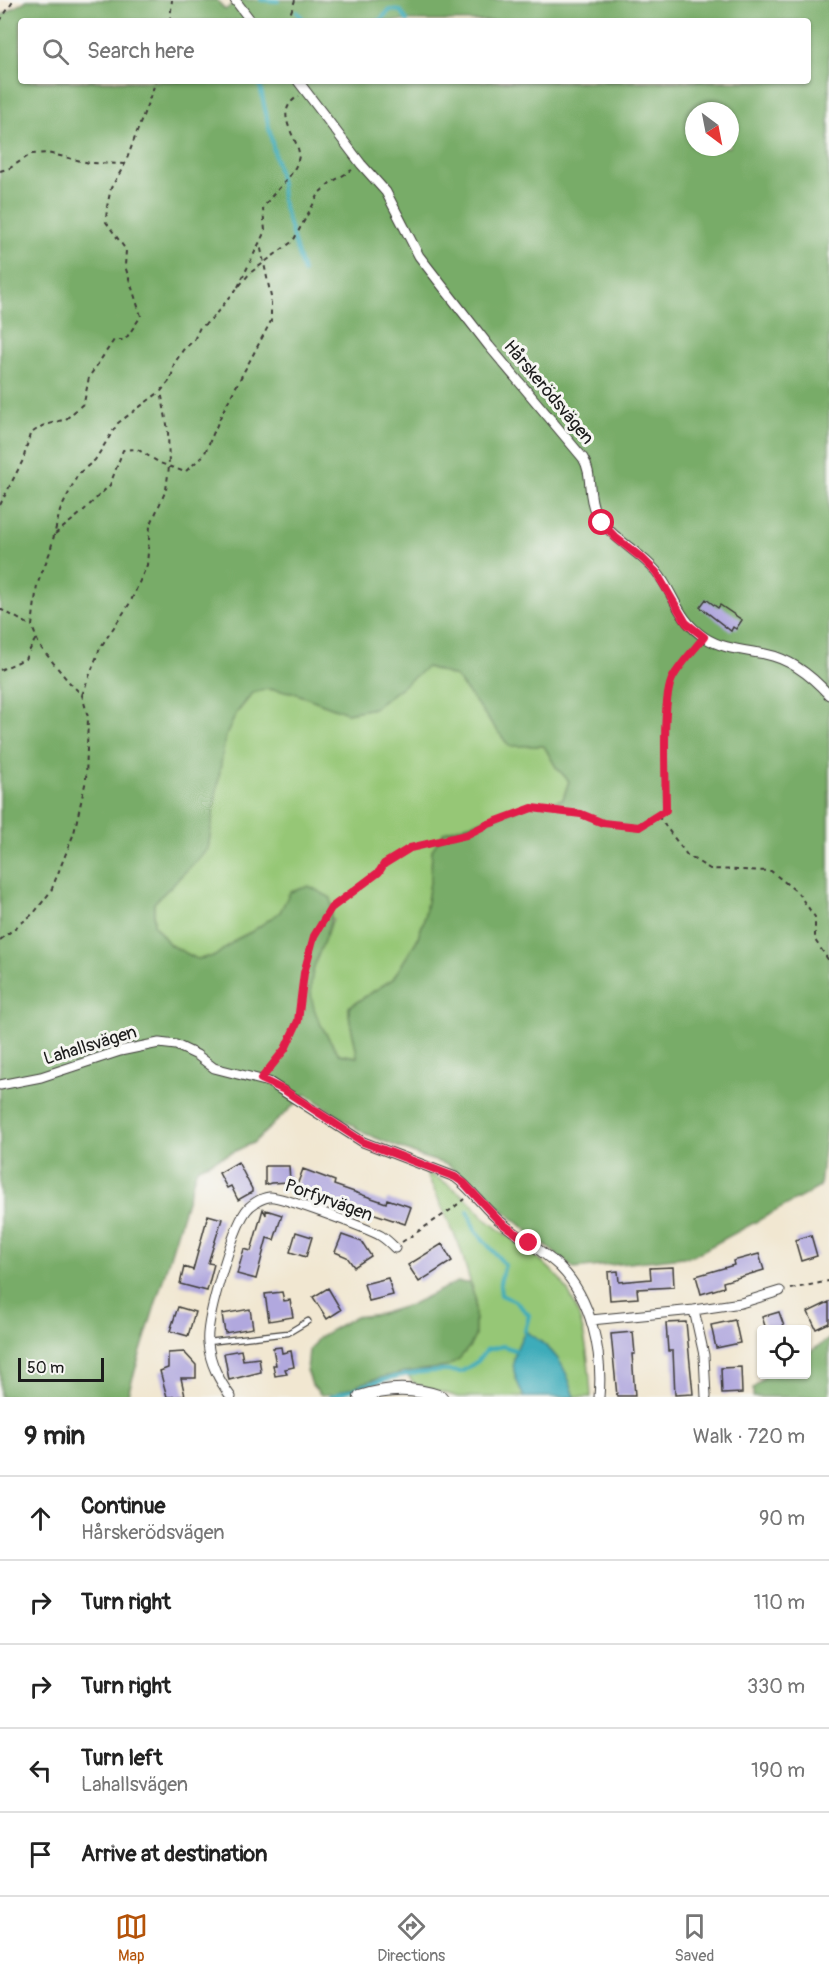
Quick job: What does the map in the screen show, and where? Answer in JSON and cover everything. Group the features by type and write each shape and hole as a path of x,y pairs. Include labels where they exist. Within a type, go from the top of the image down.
{"street":[{"path":"235,0 249,18"},
{"name":"Hårskerödsvägen","path":"300,84 361,164 386,192 418,256 489,346 584,458 590,472 594,507 602,523 656,572 686,623 704,637 720,645 768,654 787,661 801,669 829,695"},
{"name":"Lahallsvägen","path":"0,1085 41,1077 120,1051 159,1043 176,1044 214,1068 261,1079 284,1090 363,1142 446,1173 464,1183 499,1221 542,1252 561,1269 574,1287 591,1320 595,1337 600,1384 599,1397"},
{"name":"Porfyrvägen","path":"231,1397 218,1377 208,1342 211,1312 238,1225 247,1209 270,1196 287,1199 381,1236 395,1248"},
{"path":"591,1320 741,1303 780,1291"},
{"path":"694,1310 704,1355 706,1397"},
{"path":"360,1397 376,1391 412,1390 441,1397"}],"lane":[{"path":"208,1342 288,1333 308,1321"}],"path":[{"path":"0,21 14,0"},
{"path":"170,18 172,0"},
{"path":"289,18 295,0"},
{"path":"0,505 23,460 30,434 42,426 66,419 84,403 89,377 114,340 125,340 141,316 125,266 126,250 106,222 111,188 125,164 155,84"},
{"path":"238,288 260,244 265,227 263,209 296,166 299,156 297,146 287,126 288,108 294,99 306,92"},
{"path":"0,171 10,168 31,154 47,153 90,163 125,164"},
{"path":"0,940 34,913 51,891 74,833 86,780 88,717 82,695 39,645 32,626 37,585 50,552 60,511 78,474 95,460 118,423 161,391 171,379 174,364 183,350 194,340 200,327 209,322 250,273 293,241 320,192 361,164"},
{"path":"54,534 80,514 110,485 123,450 137,449 160,464 185,472 204,455 223,411 271,321 272,297 260,244"},
{"path":"82,695 100,648 130,603 147,565 150,526 166,490 169,466 168,430 161,391"},
{"path":"0,609 32,626"},
{"path":"261,1079 285,1049 298,1021 304,973 314,936 331,908 379,872 384,864 415,846 466,835 532,808 581,814 603,823 639,827 666,810 668,694 672,679 704,637"},
{"path":"0,670 25,659 36,638"},
{"path":"658,815 687,855 710,869 771,871 797,892 815,917 815,940 829,961"},
{"path":"395,1248 452,1209 472,1192"},
{"path":"780,1291 829,1281"}],"green space":[{"path":"27,0 217,0 225,10 238,0 829,0 829,1102 820,1187 693,1256 574,1269 448,1165 364,1133 306,1094 253,1143 197,1168 127,1397 0,1397 0,16","holes":["427,667 456,677 509,746 544,746 556,767 569,781 563,799 543,804 533,802 495,817 444,832 432,850 431,876 424,920 417,940 393,979 349,1007 357,1057 339,1054 318,1019 311,996 313,970 330,921 331,898 309,886 290,892 280,912 215,956 197,959 170,945 154,925 154,903 208,849 225,738 236,714 252,693 267,689 292,692 347,713 374,708"]},
{"path":"426,667 456,676 490,722 530,745 544,746 556,767 569,781 563,799 543,804 533,802 495,817 465,825 432,850 431,876 424,920 417,940 393,979 349,1007 357,1057 339,1054 318,1019 310,995 311,978 317,957 333,919 291,892 280,912 215,956 197,959 170,945 154,925 154,903 208,849 224,738 236,714 253,693 267,689 292,692 347,713 374,708"},
{"path":"426,1172 448,1184 471,1202 487,1220 548,1267 565,1287 579,1316 583,1332 589,1366 591,1397 458,1397 415,1384 405,1372 447,1367 474,1313 475,1298 460,1247"},
{"path":"457,1282 469,1283 475,1298 475,1336 459,1359 447,1367 405,1372 375,1379 334,1394 321,1395 312,1385 307,1370 309,1350 319,1337 354,1317 380,1314 410,1305"},
{"path":"829,1339 829,1397 753,1397 753,1389 762,1379 811,1379 811,1351"}],"water":[{"path":"525,1331 544,1344 558,1358 575,1397 524,1397 513,1364 516,1350"}],"building":[{"path":"706,599 718,608 720,605 742,620 736,629 733,627 731,631 700,607"},
{"path":"238,1162 252,1192 238,1200 231,1186 227,1188 219,1173"},
{"path":"265,1166 289,1166 290,1182 265,1185"},
{"path":"303,1169 335,1181 334,1185 386,1203 387,1199 411,1207 405,1224 296,1188"},
{"path":"263,1209 266,1215 266,1210 282,1215 274,1240 267,1238 256,1279 237,1274 244,1249 251,1251"},
{"path":"208,1215 222,1219 208,1263 214,1264 207,1291 180,1284 184,1267 193,1270"},
{"path":"296,1232 312,1237 306,1257 290,1252"},
{"path":"342,1235 362,1242 371,1256 354,1267 347,1257 335,1252"},
{"path":"811,1235 817,1256 801,1261 795,1240"},
{"path":"442,1244 452,1261 419,1282 408,1265"},
{"path":"759,1254 764,1270 723,1282 724,1287 701,1294 696,1276 734,1265 733,1261"},
{"path":"673,1267 674,1287 637,1289 638,1298 610,1300 608,1272 618,1271 619,1282 651,1279 650,1268"},
{"path":"388,1278 393,1295 369,1301 364,1284"},
{"path":"328,1288 341,1310 327,1319 313,1297"},
{"path":"282,1292 284,1301 290,1300 293,1317 269,1321 265,1294"},
{"path":"829,1302 829,1323 816,1329 808,1312"},
{"path":"178,1307 195,1312 188,1336 170,1331"},
{"path":"250,1309 253,1328 225,1333 222,1314"},
{"path":"779,1312 784,1325 765,1325 762,1317"},
{"path":"735,1320 740,1343 716,1348 711,1325"},
{"path":"686,1322 693,1394 675,1395 673,1351 668,1351 666,1323"},
{"path":"633,1332 635,1396 617,1396 611,1334"},
{"path":"281,1347 282,1353 291,1351 294,1367 285,1369 287,1374 275,1376 273,1348"},
{"path":"241,1350 243,1360 259,1358 261,1372 229,1380 224,1353"},
{"path":"184,1352 196,1365 196,1378 181,1378 185,1396 167,1397 160,1371 168,1368 168,1353"},
{"path":"741,1367 742,1393 722,1394 721,1368"}],"waterway":[{"path":"261,0 278,1"},
{"path":"382,18 390,10 401,11 405,18"},
{"path":"297,12 302,18"},
{"path":"260,84 281,184 282,200 303,272"},
{"path":"468,1211 475,1230 505,1265 500,1282 501,1295 515,1301 529,1315 525,1331"},
{"path":"331,1397 395,1377 428,1372 461,1372 478,1361 486,1350 503,1346 515,1350"}],"route":[{"path":"529,1243 499,1221 464,1183 455,1177 363,1142 314,1112 284,1090 261,1079 285,1049 298,1021 304,973 314,936 331,908 379,872 384,864 415,846 466,835 532,808 581,814 603,823 639,827 666,810 668,694 672,679 704,637 686,623 656,572 602,523"}]}
